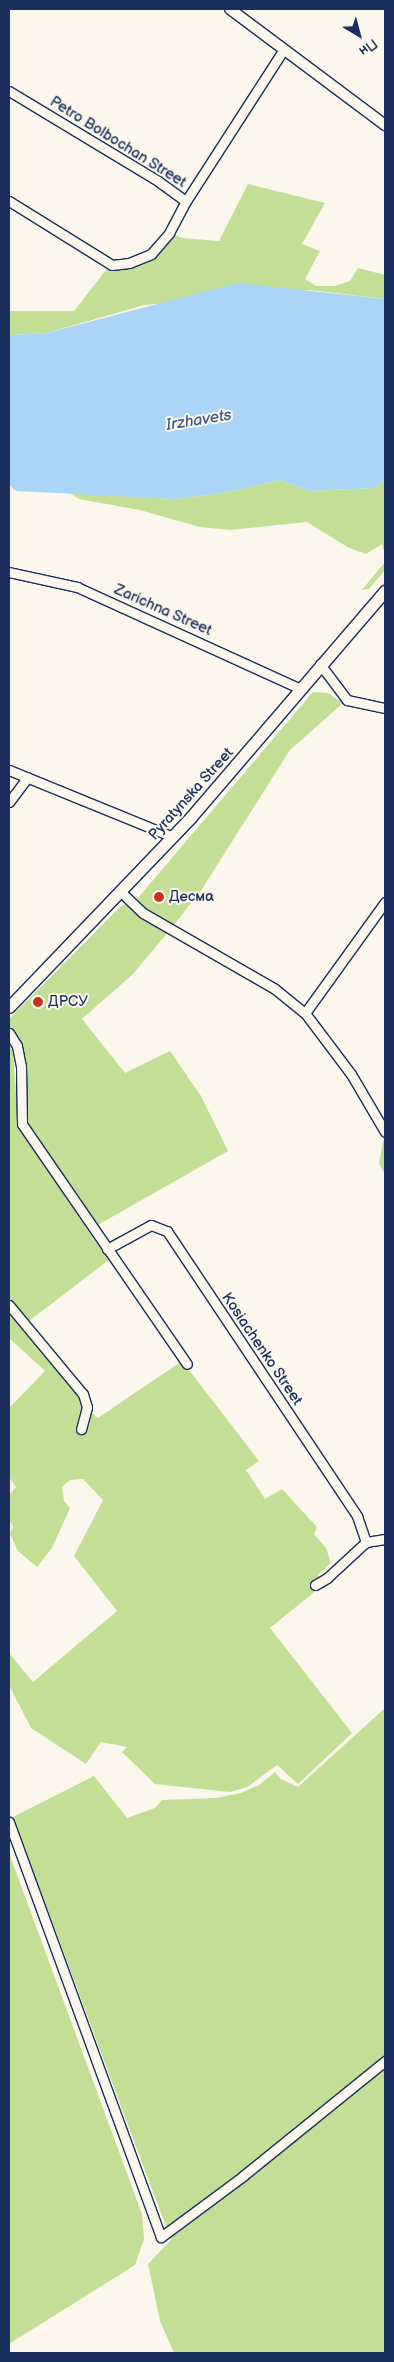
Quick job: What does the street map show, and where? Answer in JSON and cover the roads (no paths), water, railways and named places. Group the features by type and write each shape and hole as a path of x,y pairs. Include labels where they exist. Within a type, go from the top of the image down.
{"main road":[{"name":"Pyratynska Street","path":"9,1007 173,837 301,689 320,664 385,591"}],"street":[{"path":"230,9 385,125"},
{"name":"Petro Bolbochan Street","path":"9,91 158,181 186,201 284,49"},
{"path":"9,201 112,265 129,264 151,254 169,233 186,201"},
{"name":"Zarichna Street","path":"9,572 77,587 301,689"},
{"path":"320,664 347,700 385,708"},
{"path":"9,770 173,837"},
{"path":"9,802 28,777"},
{"path":"121,892 143,913 275,989 305,1013 351,1074 385,1132"},
{"path":"305,1013 385,902"},
{"path":"9,1033 18,1046 21,1066 22,1124 187,1364"},
{"name":"Kosiachenko Street","path":"108,1249 151,1226 168,1231 357,1516 366,1542"},
{"path":"9,1305 83,1394 87,1407 81,1428"},
{"path":"316,1585 366,1542 385,1539"},
{"path":"9,1822 161,2237 243,2176 385,2060"}],"water":[{"name":"Irzhavets","path":"237,283 385,299 385,480 375,488 310,491 280,480 228,492 175,499 16,491 9,485 9,335 47,333"}],"place":[{"name":"Десма","path":"159,897"},
{"name":"ДРСУ","path":"38,1002"}]}
